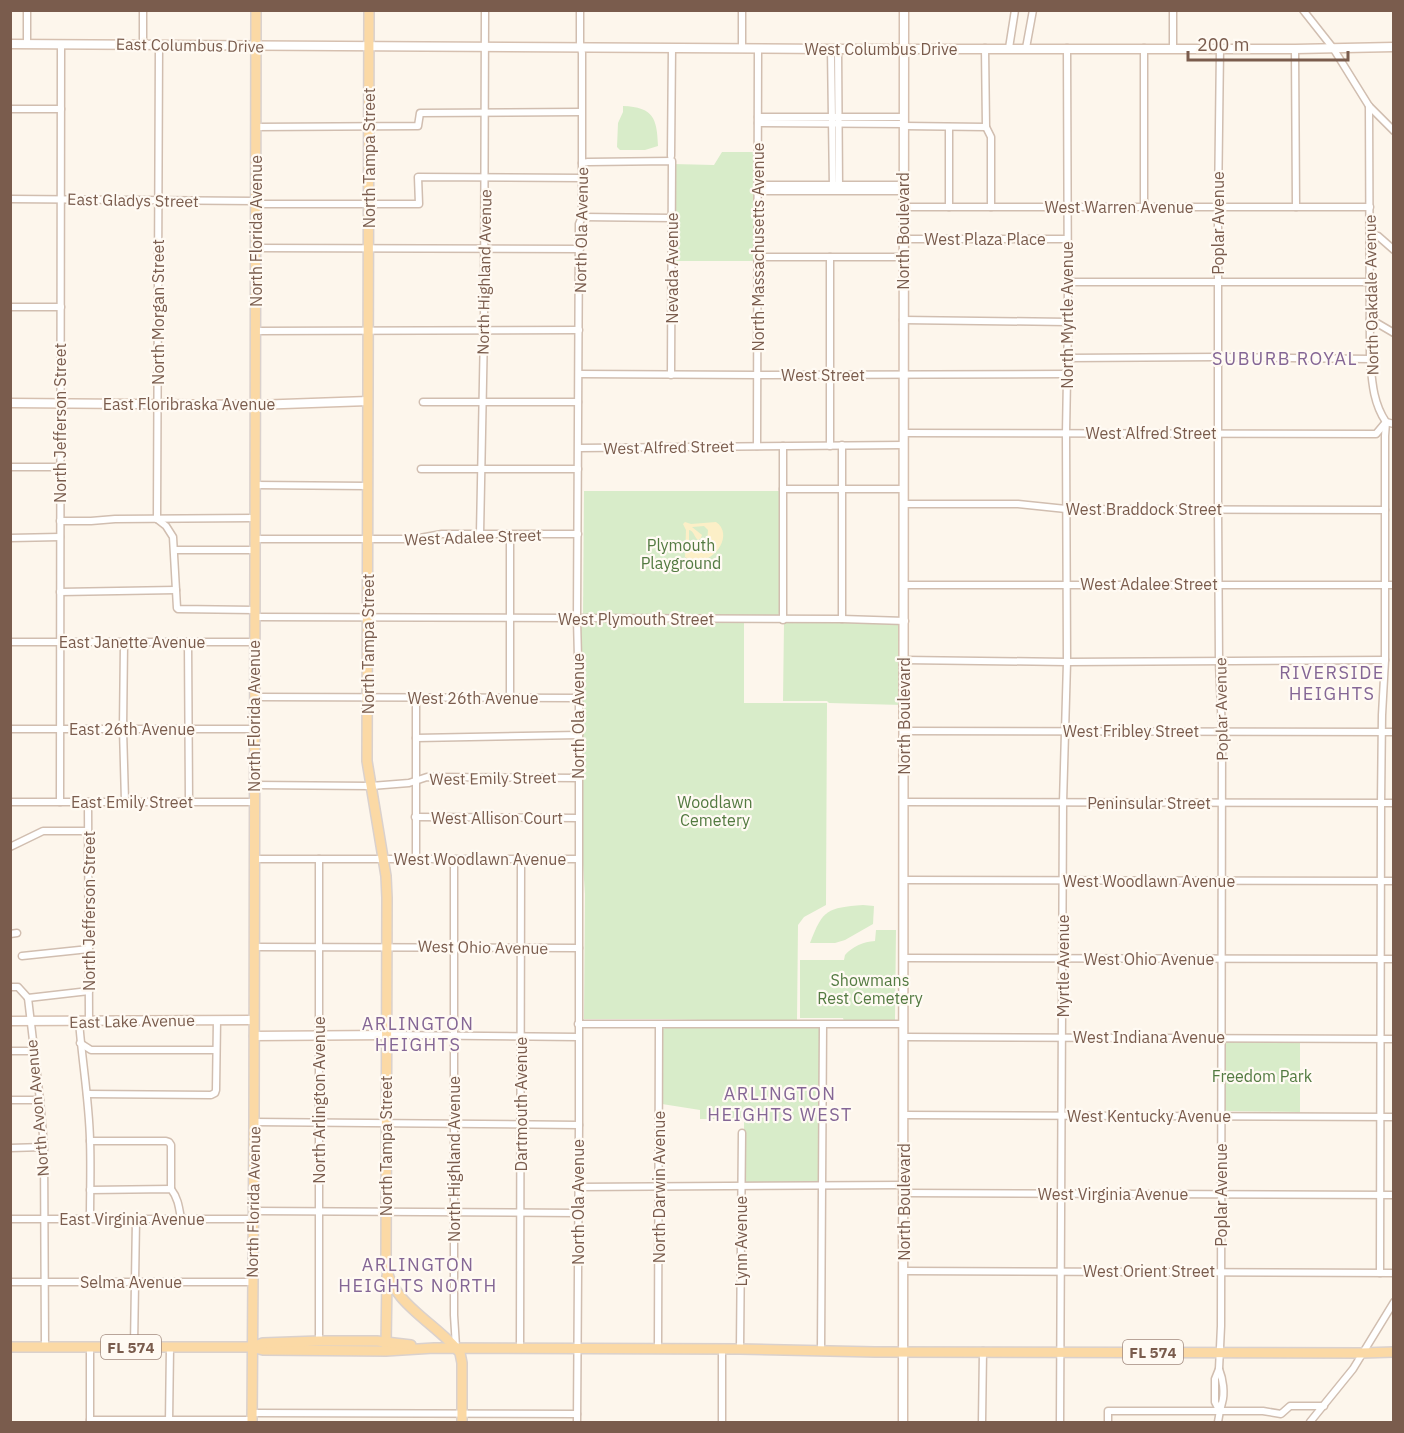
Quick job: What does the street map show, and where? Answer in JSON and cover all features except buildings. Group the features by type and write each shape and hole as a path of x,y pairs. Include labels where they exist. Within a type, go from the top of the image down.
{"main road":[{"name":"North Florida Avenue","path":"252,1419 256,10"},
{"name":"North Tampa Street","path":"369,10 367,761 386,876 386,1346"},
{"path":"387,1276 403,1299 456,1348"},
{"name":"FL 574","path":"252,1347 263,1343 319,1341 434,1348 903,1352 1394,1352"},
{"name":"FL 574","path":"10,1347 252,1347 263,1350 386,1346"},
{"name":"North Highland Avenue","path":"456,1348 462,1363 462,1418"}],"street":[{"path":"27,10 27,44"},
{"path":"142,45 143,10"},
{"name":"North Highland Avenue","path":"480,534 484,330 485,10"},
{"name":"North Ola Avenue","path":"577,1422 579,698 577,619 579,224 582,217 580,10"},
{"path":"742,10 742,48"},
{"name":"North Boulevard","path":"903,1422 904,10"},
{"path":"1009,48 1015,10"},
{"path":"1026,48 1033,10"},
{"path":"1173,10 1173,48"},
{"path":"1303,10 1333,48 1369,106 1394,131"},
{"name":"East Columbus Drive","path":"10,44 369,47"},
{"name":"North Jefferson Street","path":"60,802 61,45"},
{"name":"North Morgan Street","path":"157,519 159,45"},
{"name":"West Columbus Drive","path":"369,47 834,49 1394,47"},
{"name":"Nevada Avenue","path":"671,375 672,48"},
{"name":"North Massachusetts Avenue","path":"757,446 758,48"},
{"path":"984,48 986,127 991,137 990,207"},
{"name":"North Myrtle Avenue","path":"1066,509 1067,48"},
{"path":"1144,48 1144,207"},
{"name":"Poplar Avenue","path":"1218,1422 1219,1410 1223,1402 1222,1378 1219,1369 1222,1038 1222,732 1218,509 1220,48"},
{"path":"834,49 836,188"},
{"path":"1295,49 1296,207"},
{"name":"North Oakdale Avenue","path":"1369,106 1370,359 1374,395 1380,413 1390,423 1385,436 1385,660 1380,959 1380,1273"},
{"path":"10,109 61,109"},
{"path":"256,127 418,126 420,112 582,112"},
{"path":"758,120 904,122 949,127 986,127"},
{"path":"949,127 949,207"},
{"path":"582,163 672,158"},
{"name":"East Gladys Street","path":"10,199 419,204 418,177 485,177"},
{"path":"485,177 582,178"},
{"path":"758,188 903,188"},
{"name":"West Warren Avenue","path":"903,207 1370,207"},
{"path":"582,217 672,218"},
{"path":"1370,236 1377,236 1394,250"},
{"name":"West Plaza Place","path":"903,239 1067,239"},
{"path":"255,248 579,249"},
{"path":"758,257 903,257"},
{"path":"830,257 830,446"},
{"path":"1068,282 1370,282"},
{"path":"10,307 61,307"},
{"path":"1370,319 1394,333"},
{"path":"903,320 1068,322"},
{"path":"256,331 579,330"},
{"path":"1068,358 1370,359"},
{"name":"West Street","path":"579,374 1067,374"},
{"name":"East Floribraska Avenue","path":"10,403 255,405 368,401"},
{"path":"423,402 578,402"},
{"name":"West Alfred Street","path":"904,433 1376,434 1390,423"},
{"path":"842,445 842,619"},
{"name":"West Alfred Street","path":"579,448 904,445"},
{"path":"783,446 783,620"},
{"path":"10,467 60,467"},
{"path":"421,469 578,469"},
{"path":"255,485 368,486"},
{"path":"783,489 904,489"},
{"path":"1385,501 1394,501"},
{"name":"West Braddock Street","path":"904,504 1018,504 1066,509 1385,510"},
{"name":"Myrtle Avenue","path":"1060,1422 1063,803 1067,662 1066,509"},
{"path":"60,520 254,518"},
{"path":"60,592 176,591 173,537 166,526 157,519"},
{"name":"West Adalee Street","path":"255,539 414,539 442,534 578,534"},
{"path":"510,534 510,698"},
{"path":"10,538 60,537"},
{"path":"175,549 255,549"},
{"name":"West Adalee Street","path":"904,585 1394,585"},
{"name":"West Plymouth Street","path":"176,591 178,609 368,618 904,621"},
{"name":"East Janette Avenue","path":"10,642 254,642"},
{"path":"188,642 189,802"},
{"path":"124,643 125,801"},
{"path":"904,660 1067,662 1385,660"},
{"path":"255,697 368,697"},
{"name":"West 26th Avenue","path":"368,697 579,698"},
{"path":"416,697 416,859"},
{"name":"East 26th Avenue","path":"10,729 254,729"},
{"name":"West Fribley Street","path":"904,731 1394,732"},
{"path":"416,738 579,735"},
{"name":"West Emily Street","path":"371,786 409,783 428,777 579,778"},
{"path":"254,785 371,786"},
{"name":"East Emily Street","path":"10,802 254,802"},
{"name":"North Jefferson Street","path":"88,802 89,1021"},
{"name":"Peninsular Street","path":"904,802 1394,803"},
{"name":"West Allison Court","path":"415,817 578,818"},
{"path":"10,847 44,831 88,831"},
{"name":"West Woodlawn Avenue","path":"254,858 578,859"},
{"name":"North Arlington Avenue","path":"319,859 319,1341"},
{"name":"North Highland Avenue","path":"453,859 454,1334 456,1348"},
{"name":"Dartmouth Avenue","path":"520,1348 521,859"},
{"name":"West Woodlawn Avenue","path":"904,880 1394,881"},
{"name":"West Ohio Avenue","path":"254,947 579,948"},
{"path":"22,956 89,949"},
{"name":"West Ohio Avenue","path":"904,958 1394,959"},
{"path":"10,987 18,987 28,998 89,991"},
{"name":"North Avon Avenue","path":"28,998 44,1147 45,1347"},
{"path":"87,1095 212,1095 216,1090 217,1020"},
{"name":"East Lake Avenue","path":"10,1022 254,1020"},
{"path":"79,1021 90,1141 90,1219"},
{"path":"579,1024 903,1024"},
{"name":"North Darwin Avenue","path":"658,1349 659,1024"},
{"path":"821,1350 823,1025"},
{"path":"254,1036 578,1037"},
{"name":"West Indiana Avenue","path":"904,1037 1394,1039"},
{"path":"80,1043 91,1050 216,1050"},
{"path":"10,1051 34,1051"},
{"path":"10,1101 40,1100"},
{"name":"West Kentucky Avenue","path":"904,1115 1394,1117"},
{"path":"254,1122 579,1125"},
{"name":"Lynn Avenue","path":"740,1349 742,1134"},
{"path":"90,1141 166,1141 171,1145 171,1188 179,1203 180,1219"},
{"path":"10,1148 44,1147"},
{"name":"West Virginia Avenue","path":"578,1186 822,1186 1062,1194 1394,1195"},
{"path":"90,1190 171,1188"},
{"name":"East Virginia Avenue","path":"10,1219 180,1219 320,1211 386,1211"},
{"path":"386,1211 578,1213"},
{"path":"134,1347 136,1219"},
{"name":"West Orient Street","path":"904,1271 1394,1273"},
{"name":"Selma Avenue","path":"10,1282 252,1282"},
{"path":"1310,1422 1353,1369 1394,1302"},
{"path":"90,1347 90,1421 462,1418 577,1414"},
{"path":"170,1347 170,1421"},
{"path":"722,1349 722,1422"},
{"path":"982,1351 982,1422"},
{"path":"1108,1422 1108,1411 1219,1410 1263,1411 1281,1414 1290,1406 1324,1406"}],"green space":[{"path":"623,106 641,109 652,116 658,146 645,150 620,150 617,147 618,123"},
{"path":"722,152 755,152 755,261 672,261 673,164 714,165"},
{"name":"Plymouth Playground","path":"584,491 780,491 780,611 778,615 773,618 583,617"},
{"name":"Woodlawn Cemetery","path":"583,622 744,623 744,703 827,703 826,905 804,917 798,925 797,1022 584,1019 585,894 581,624"},
{"path":"784,623 902,624 902,705 783,701"},
{"path":"874,906 873,924 845,940 835,943 810,943 819,923 828,912 841,907"},
{"name":"Showmans Rest Cemetery","path":"876,930 896,930 895,1020 844,1021 843,1018 800,1018 800,960 844,960 845,955 855,947 862,943 875,941"},
{"path":"668,1027 820,1028 819,1183 744,1184 744,1119 700,1119 700,1110 662,1104 662,1034 663,1029"},
{"name":"Freedom Park","path":"1224,1040 1300,1040 1300,1112 1224,1111"}],"sand":[{"name":"Plymouth Playground","path":"685,522 691,524 716,522 722,528 723,536 717,551 702,560 694,561 685,557 686,530 683,524","holes":["704,526 708,530 707,544 703,547 690,545 689,530 698,540 702,535 692,527"]}],"district":[{"name":"SUBURB ROYAL","path":"1285,358"},
{"name":"RIVERSIDE HEIGHTS","path":"1332,682"},
{"name":"ARLINGTON HEIGHTS","path":"418,1033"},
{"name":"ARLINGTON HEIGHTS WEST","path":"780,1103"},
{"name":"ARLINGTON HEIGHTS NORTH","path":"418,1274"}]}
